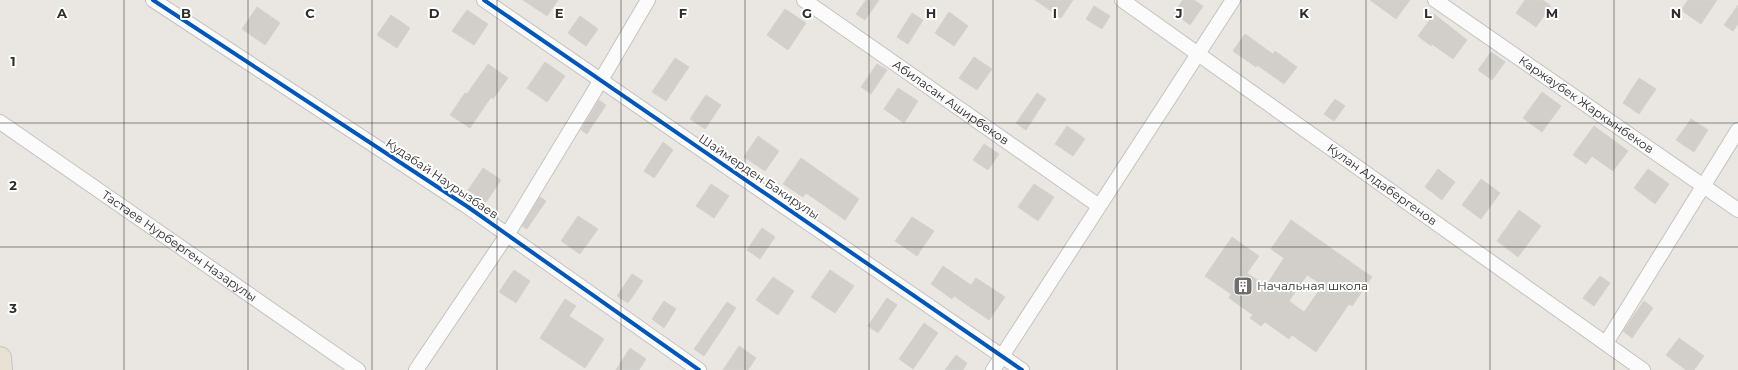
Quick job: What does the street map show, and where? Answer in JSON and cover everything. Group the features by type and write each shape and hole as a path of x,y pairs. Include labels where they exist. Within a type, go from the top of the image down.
{"main road":[{"path":"0,358 1,370"}],"street":[{"name":"Кудабай Наурызбаев","path":"153,0 461,202 699,370"},
{"name":"Шаймерден Бакирулы","path":"484,0 1022,370"},
{"path":"416,370 508,235 648,0"},
{"name":"Абиласан Аширбеков","path":"804,0 1099,206"},
{"name":"Кулан Алдабергенов","path":"1122,0 1643,370"},
{"path":"993,370 1233,0"},
{"name":"Каржаубек Жаркынбеков","path":"1435,0 1738,210"},
{"name":"Тастаев Нурберген Назарулы","path":"0,122 358,370"},
{"path":"1606,343 1738,130"}],"building":[{"path":"523,0 558,0 547,16"},
{"path":"866,0 879,0 865,20 856,14"},
{"path":"1035,0 1073,0 1061,18"},
{"path":"1183,0 1194,0 1203,6 1190,25 1174,13"},
{"path":"1370,0 1410,0 1396,19"},
{"path":"1525,0 1543,0 1551,6 1536,27 1516,13"},
{"path":"1688,0 1717,0 1701,24 1681,10"},
{"path":"1738,5 1738,24 1733,31 1724,25"},
{"path":"1094,6 1110,16 1102,29 1086,19"},
{"path":"257,7 280,23 265,45 242,29"},
{"path":"785,9 806,23 788,50 767,35"},
{"path":"467,10 488,24 474,45 452,31"},
{"path":"949,12 968,26 954,46 935,33"},
{"path":"912,13 923,20 908,44 897,37"},
{"path":"1434,14 1467,40 1453,59 1432,44 1431,46 1418,36"},
{"path":"391,15 410,28 397,48 377,35"},
{"path":"580,16 598,29 586,46 568,33"},
{"path":"1245,34 1273,54 1275,51 1297,67 1284,84 1257,65 1256,67 1233,51"},
{"path":"1491,52 1505,62 1492,80 1478,70"},
{"path":"974,57 992,69 977,90 959,78"},
{"path":"675,58 689,67 666,101 652,92"},
{"path":"545,62 565,76 547,102 527,88"},
{"path":"488,64 508,78 493,99 491,97 470,128 450,115"},
{"path":"877,64 887,70 871,94 861,87"},
{"path":"1639,78 1656,89 1639,114 1623,103"},
{"path":"898,88 918,101 904,123 884,109"},
{"path":"1542,92 1561,106 1542,132 1523,118"},
{"path":"1037,93 1046,99 1026,130 1016,123"},
{"path":"706,95 721,105 705,129 690,119"},
{"path":"1335,99 1345,106 1334,121 1324,114"},
{"path":"599,100 606,105 587,134 581,130"},
{"path":"1691,119 1708,130 1694,152 1676,140"},
{"path":"1067,126 1085,139 1073,156 1055,144"},
{"path":"1594,126 1628,151 1613,171 1592,156 1586,164 1573,155"},
{"path":"758,136 779,151 765,171 744,157"},
{"path":"663,142 673,150 654,178 644,171"},
{"path":"984,144 999,154 988,170 973,160"},
{"path":"801,158 859,199 845,220 806,193 803,197 783,184"},
{"path":"483,168 501,180 486,202 468,190"},
{"path":"1438,169 1455,182 1442,200 1425,187"},
{"path":"1648,169 1669,184 1655,204 1634,188"},
{"path":"1481,179 1500,193 1481,219 1462,205"},
{"path":"711,184 729,196 714,218 696,206"},
{"path":"1034,184 1054,197 1038,221 1018,207"},
{"path":"540,197 546,201 527,229 522,226"},
{"path":"1519,210 1541,226 1518,257 1497,241"},
{"path":"578,216 598,229 580,254 561,241"},
{"path":"912,217 934,231 917,256 895,241"},
{"name":"Начальная школа","path":"1291,220 1372,277 1352,306 1349,304 1316,352 1292,335 1289,339 1265,322 1261,326 1250,318 1253,315 1229,298 1231,294 1205,276 1232,237 1259,256 1247,273 1266,286 1284,258 1271,249","holes":["1307,275 1323,285 1304,312 1289,301"]},
{"path":"762,228 775,237 760,259 747,250"},
{"path":"943,266 971,285 976,278 1005,297 989,320 954,296 952,299 931,284"},
{"path":"514,270 530,281 516,303 499,292"},
{"path":"830,270 854,286 835,313 811,297"},
{"path":"632,274 643,281 628,303 617,296"},
{"path":"1600,276 1610,283 1594,306 1583,298"},
{"path":"773,277 794,291 778,315 756,300"},
{"path":"887,298 897,305 878,333 868,326"},
{"path":"565,299 576,306 569,316 604,339 585,368 540,338"},
{"path":"664,301 676,309 664,328 652,319"},
{"path":"1644,301 1653,308 1632,338 1623,331"},
{"path":"727,302 736,308 704,356 694,349"},
{"path":"924,323 938,333 913,369 899,359"},
{"path":"1679,338 1704,356 1694,370 1686,370 1666,355"},
{"path":"739,346 756,358 748,370 723,370"},
{"path":"630,348 646,359 639,370 616,370"},
{"path":"956,355 967,363 963,370 945,370"}],"cycle path":[{"path":"153,0 468,207 699,370"},
{"path":"484,0 1022,370"}],"place":[{"name":"Начальная школа","path":"1243,286"}]}
